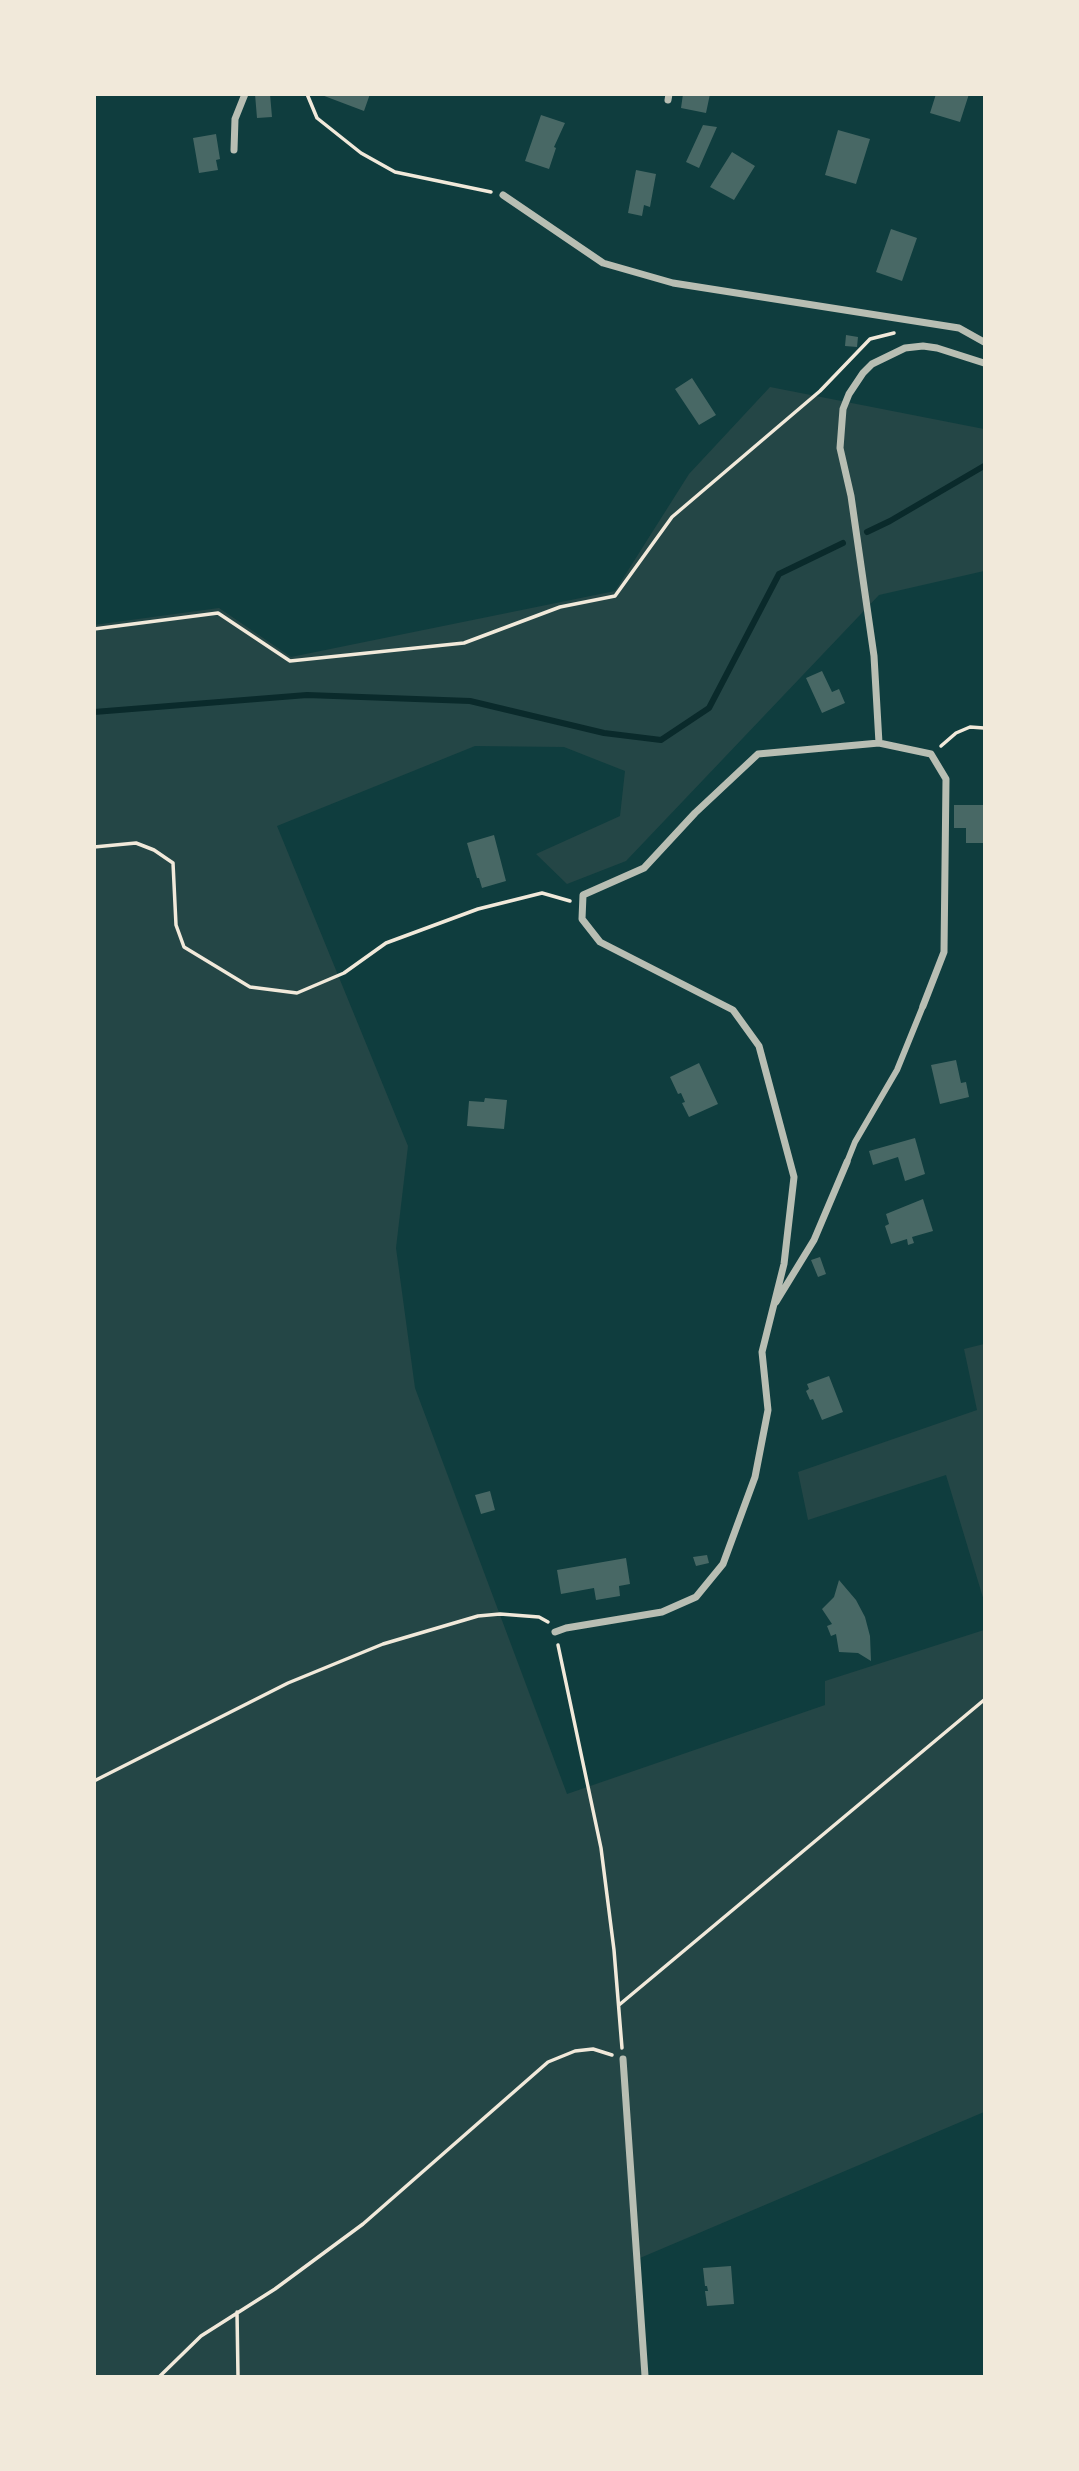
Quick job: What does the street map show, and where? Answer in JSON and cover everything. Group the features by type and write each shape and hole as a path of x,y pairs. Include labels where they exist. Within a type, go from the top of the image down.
{"street":[{"path":"234,150 235,119 245,94"},
{"path":"503,195 603,263 673,283 960,328 985,342"},
{"path":"879,743 874,656 851,496 841,448 843,408 863,373 881,358 905,348 937,348 985,363"},
{"path":"555,1632 663,1612 696,1597 723,1564 755,1477 768,1410 762,1352 772,1308 784,1264 794,1177 759,1046 733,1010 600,942 582,919 583,895 644,868 695,813 758,754 879,743 931,754 946,779 944,951 897,1070 855,1142 814,1240 772,1308"},
{"path":"623,2059 645,2376"}],"path":[{"path":"307,94 317,118 361,153 395,172 503,195"},
{"path":"94,629 218,613 290,661 464,643 560,607 615,596 672,517 820,391 870,339 895,333"},
{"path":"931,754 956,733 970,727 985,729"},
{"path":"94,848 136,843 154,850 173,863 176,925 184,947 250,987 297,993 344,973 386,943 478,909 542,893 583,905"},
{"path":"94,1781 288,1683 383,1644 457,1621 489,1615 539,1617 548,1622 555,1632 601,1849 620,2005 623,2059 593,2049 575,2051 548,2062 363,2224 275,2289 201,2336 160,2376"},
{"path":"620,2005 985,1699"},
{"path":"237,2312 238,2376"}],"shaded area":[{"path":"770,387 984,429 984,571 879,595 626,861 567,884 536,854 620,816 625,771 564,747 475,746 277,826 408,1146 396,1248 415,1388 567,1794 825,1705 825,1681 984,1630 984,2112 640,2258 644,2376 95,2376 94,625 219,608 291,657 615,591 689,474"},
{"path":"984,1344 984,1601 946,1475 808,1520 798,1472 977,1410 964,1349"}],"building":[{"path":"255,94 270,94 272,117 257,118"},
{"path":"319,94 370,94 364,111"},
{"path":"683,94 710,94 706,113 681,108"},
{"path":"936,94 969,94 960,122 930,113"},
{"path":"541,115 565,123 554,147 556,148 549,169 525,161"},
{"path":"703,125 717,127 699,168 686,162"},
{"path":"838,130 870,139 856,184 825,175"},
{"path":"216,134 220,159 216,160 218,170 199,173 193,138"},
{"path":"732,152 755,166 734,200 710,187"},
{"path":"636,170 656,174 650,207 644,205 642,216 628,213"},
{"path":"891,229 917,238 902,281 876,272"},
{"path":"846,335 858,337 857,347 845,346"},
{"path":"692,378 716,415 699,425 675,389"},
{"path":"822,671 832,692 839,689 845,703 822,713 806,678"},
{"path":"954,805 984,805 984,843 966,843 966,828 954,828"},
{"path":"494,835 506,881 482,888 467,843"},
{"path":"956,1060 961,1083 966,1082 969,1097 940,1104 931,1065"},
{"path":"699,1063 718,1104 689,1117 682,1103 685,1102 681,1093 678,1094 670,1077"},
{"path":"485,1098 507,1100 504,1129 467,1126 469,1101 484,1102"},
{"path":"915,1138 925,1174 905,1181 898,1157 873,1165 869,1151"},
{"path":"923,1199 933,1231 912,1237 914,1243 908,1245 907,1239 891,1244 885,1226 889,1224 886,1214"},
{"path":"820,1257 826,1274 818,1277 811,1260"},
{"path":"829,1376 843,1412 822,1420 813,1399 810,1400 806,1391 809,1389 807,1384"},
{"path":"490,1491 495,1510 481,1514 475,1495"},
{"path":"707,1555 709,1563 696,1566 693,1557"},
{"path":"626,1558 630,1584 619,1586 620,1596 596,1600 594,1588 561,1594 557,1570"},
{"path":"839,1580 856,1600 865,1617 870,1636 871,1661 858,1653 839,1652 836,1634 831,1636 827,1626 832,1624 822,1609 834,1597"},
{"path":"731,2266 734,2304 707,2306 705,2291 708,2291 703,2268"}],"waterway":[{"path":"867,532 984,466"},
{"path":"94,712 307,695 470,701 604,733 661,740 709,708 779,574 843,543"}]}
